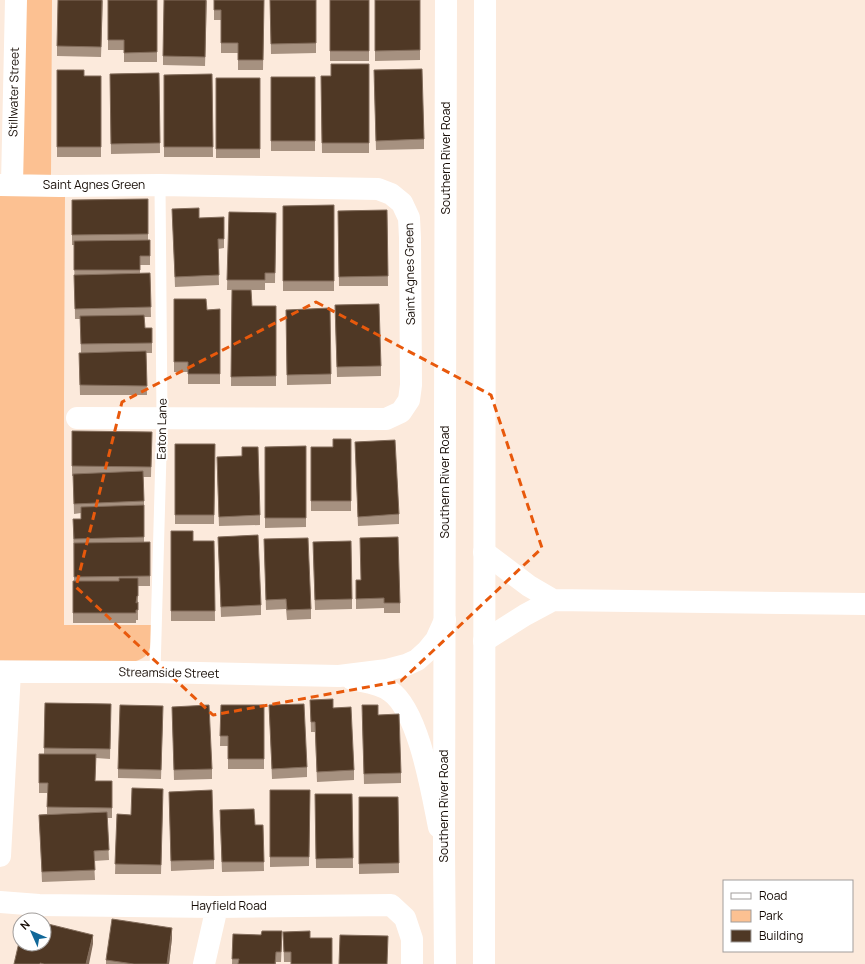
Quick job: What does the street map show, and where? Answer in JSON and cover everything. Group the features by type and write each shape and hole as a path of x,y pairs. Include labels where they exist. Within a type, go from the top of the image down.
{"street":[{"name":"Stillwater Street","path":"6,184 16,0"},
{"name":"Southern River Road","path":"445,964 446,0"},
{"path":"484,964 485,0"},
{"name":"Saint Agnes Green","path":"6,184 60,186 378,189 391,194 402,203 409,218 411,385 409,400 401,412 386,419 77,418"},
{"path":"484,552 529,586 553,600"},
{"path":"484,641 525,615 553,600 865,604"},
{"name":"Streamside Street","path":"5,672 155,672 339,676 387,670 406,665 417,660 436,640 445,620"},
{"path":"0,856 5,672"},
{"name":"Streamside Street","path":"339,676 381,686 391,691 403,705 412,724 425,760 444,849"},
{"name":"Hayfield Road","path":"0,902 217,907 391,905 405,918 412,938 412,964"},
{"path":"204,964 217,907"}],"lane":[{"name":"Eaton Lane","path":"155,672 162,418 160,186"}],"highlighted area":[{"path":"316,302 491,395 542,548 401,681 213,715 76,587 122,402"}],"green space":[{"path":"23,0 52,0 51,176 22,177"},
{"path":"0,195 65,195 64,625 151,625 151,642 149,651 142,659 136,661 0,660"}],"building":[{"path":"58,0 102,0 101,47 57,46"},
{"path":"108,0 157,0 157,52 124,53 124,40 108,40"},
{"path":"164,0 206,0 205,57 163,56"},
{"path":"214,0 264,0 263,60 238,60 238,43 221,43 221,10 214,10"},
{"path":"270,0 316,0 316,43 271,44"},
{"path":"330,0 369,0 369,51 330,51"},
{"path":"375,0 420,0 420,50 375,51"},
{"path":"331,64 369,64 369,143 322,143 321,76 331,76"},
{"path":"422,69 424,139 376,141 374,70"},
{"path":"57,70 84,70 84,76 101,76 101,147 57,147"},
{"path":"159,73 160,143 111,144 110,74"},
{"path":"212,74 213,147 164,147 164,75"},
{"path":"271,77 315,77 315,141 271,141"},
{"path":"216,78 260,78 260,149 216,149"},
{"path":"148,199 148,234 72,235 72,200"},
{"path":"334,205 334,281 283,281 283,206"},
{"path":"199,208 199,218 224,217 224,239 218,239 219,275 175,277 172,209"},
{"path":"387,210 388,276 339,277 338,211"},
{"path":"229,212 276,213 275,273 265,273 265,280 227,280"},
{"path":"150,240 150,256 140,256 140,270 74,270 74,241"},
{"path":"150,273 151,307 75,309 74,275"},
{"path":"232,290 251,290 252,306 276,306 276,376 231,377"},
{"path":"174,299 206,299 207,310 220,309 220,374 188,374 188,362 174,362"},
{"path":"379,304 381,366 337,367 335,305"},
{"path":"330,308 331,374 287,375 286,310"},
{"path":"144,315 145,328 152,328 152,343 81,344 80,316"},
{"path":"146,351 147,386 80,385 79,353"},
{"path":"72,431 152,432 151,467 72,466"},
{"path":"333,439 351,439 351,501 311,501 311,447 333,447"},
{"path":"395,440 399,514 358,517 355,442"},
{"path":"175,444 215,444 214,515 175,515"},
{"path":"306,446 306,518 265,518 265,447"},
{"path":"242,447 258,447 260,515 219,517 217,457 242,456"},
{"path":"143,471 144,501 74,504 73,474"},
{"path":"144,505 144,537 74,539 73,519 81,519 81,507"},
{"path":"171,531 193,531 193,541 214,541 215,611 171,611"},
{"path":"258,535 261,605 221,607 218,537"},
{"path":"398,537 400,603 384,603 384,598 356,599 356,580 361,580 360,538"},
{"path":"308,538 311,609 287,610 286,599 266,600 264,539"},
{"path":"351,541 352,599 315,600 313,542"},
{"path":"150,542 150,576 74,577 74,543"},
{"path":"119,578 138,578 138,596 136,603 138,602 138,610 136,610 136,613 73,613 73,581 119,581"},
{"path":"333,699 333,708 351,707 354,770 317,772 315,722 311,722 310,700"},
{"path":"45,703 111,704 110,749 44,748"},
{"path":"304,704 307,767 272,769 269,705"},
{"path":"120,705 163,706 161,770 118,769"},
{"path":"209,705 212,769 174,770 172,707"},
{"path":"221,705 264,705 264,759 228,759 228,736 220,736"},
{"path":"362,705 378,705 378,715 399,714 401,773 364,774"},
{"path":"39,754 96,754 95,781 112,781 112,808 47,807 48,783 39,783"},
{"path":"132,788 163,789 161,865 115,864 117,814 131,815"},
{"path":"212,790 214,860 171,861 169,792"},
{"path":"270,790 310,790 309,857 270,857"},
{"path":"315,794 352,794 353,858 316,859"},
{"path":"359,797 398,797 399,863 359,864"},
{"path":"254,809 255,825 263,825 264,862 222,862 220,810"},
{"path":"107,812 109,850 94,851 95,870 42,872 39,815"},
{"path":"112,919 172,928 167,964 134,964 106,960"},
{"path":"52,925 93,935 86,964 14,964 17,952 52,952"},
{"path":"262,931 282,931 281,952 276,952 275,964 238,964 239,959 232,959 233,934 261,935"},
{"path":"310,931 310,938 332,938 332,964 291,964 291,952 284,952 283,932"},
{"path":"340,935 388,936 387,964 339,964"}]}
